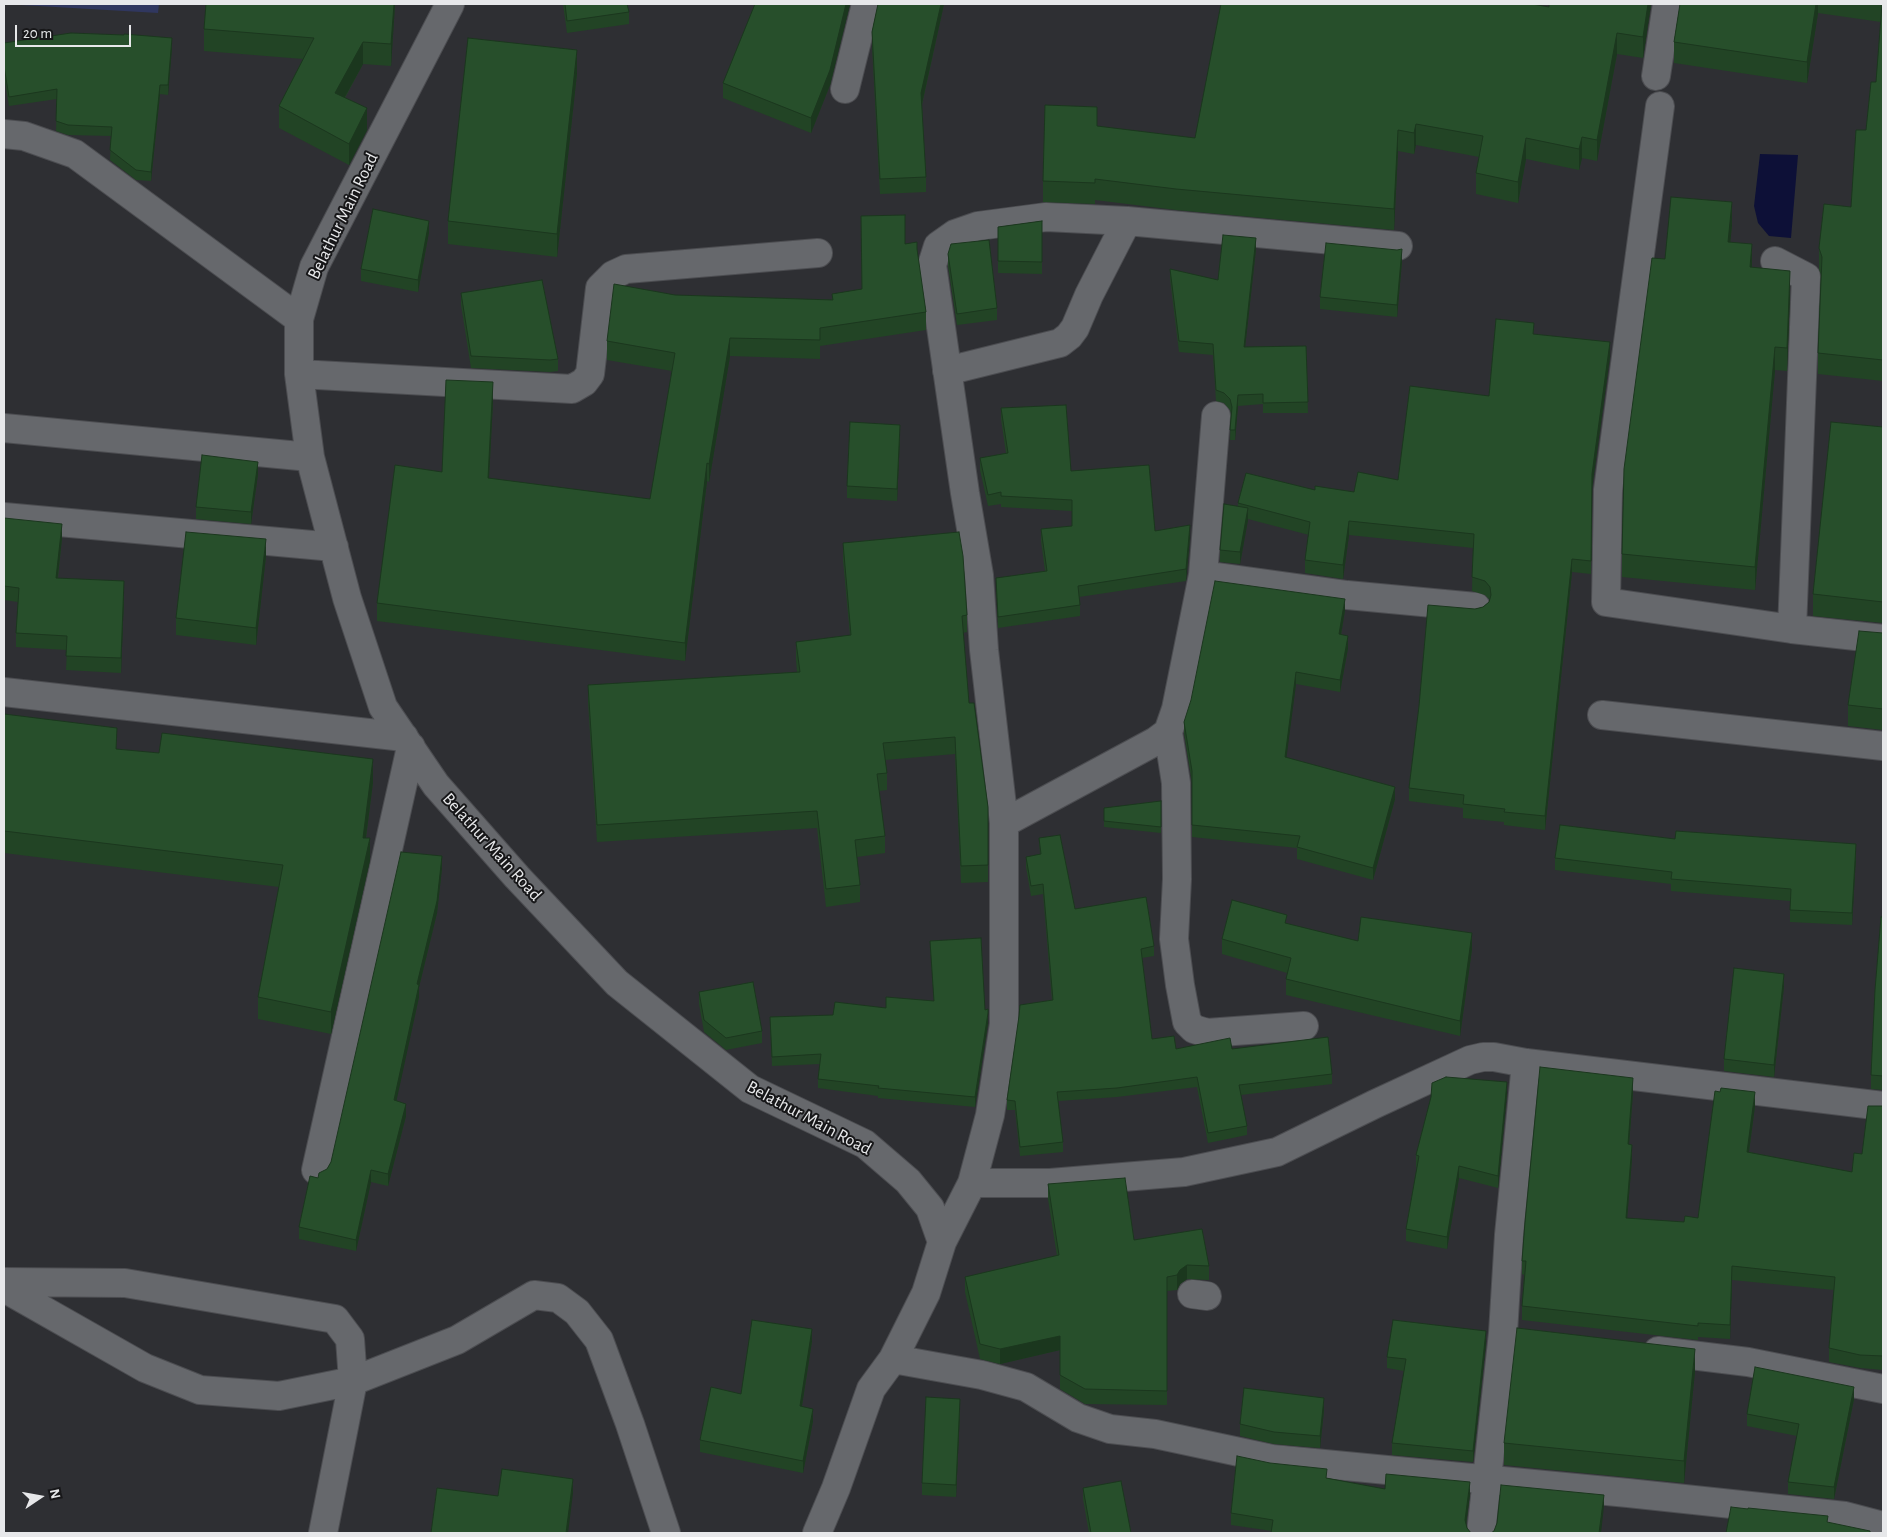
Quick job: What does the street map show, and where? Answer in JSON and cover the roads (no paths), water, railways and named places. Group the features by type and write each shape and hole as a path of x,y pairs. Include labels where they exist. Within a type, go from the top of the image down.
{"street":[{"name":"Belathur Main Road","path":"450,4 314,266 299,319 298,374 310,457 347,598 383,707 436,785 517,877 617,983 750,1089 865,1144 908,1181 930,1208 942,1242"},
{"path":"844,89 866,4"},
{"path":"1656,76 1667,4"},
{"path":"1660,106 1608,490 1606,602 1792,629 1883,638"},
{"path":"4,134 24,136 75,154 299,319"},
{"path":"817,1533 836,1488 871,1389 893,1359 926,1293 942,1242 972,1183 990,1115 1004,1024 1004,822 984,650 979,575 932,265 938,246 955,234 978,226 1046,217 1127,221 1398,246"},
{"path":"947,371 1060,343 1069,336 1075,328 1089,295 1127,221"},
{"path":"298,374 572,390 584,382 590,374 600,288 613,275 626,270 818,253"},
{"path":"1775,261 1806,277 1792,629"},
{"path":"1216,416 1203,575 1176,709 1168,732 1176,783 1177,879 1174,939 1180,985 1188,1022 1194,1029 1207,1034 1304,1026"},
{"path":"4,428 310,457"},
{"path":"4,518 334,547"},
{"path":"1203,575 1347,595 1476,607"},
{"path":"4,692 407,742 316,1170"},
{"path":"1602,714 1883,746"},
{"path":"1004,822 1156,741 1168,732"},
{"path":"972,1183 1050,1183 1184,1172 1277,1152 1470,1060 1494,1056 1526,1063 1883,1106"},
{"path":"1480,1533 1488,1479 1503,1333 1509,1235 1526,1063"},
{"path":"4,1282 125,1283 335,1319 350,1339 353,1381 323,1533"},
{"path":"4,1288 145,1368 200,1390 279,1396 353,1381 457,1340 534,1295 558,1298 577,1312 599,1340 630,1424 666,1533"},
{"path":"1503,1333 1532,1336"},
{"path":"1630,1348 1748,1362 1883,1389"},
{"path":"893,1359 982,1374 1026,1387 1078,1418 1110,1429 1155,1434 1272,1459 1845,1516 1883,1526"}]}
